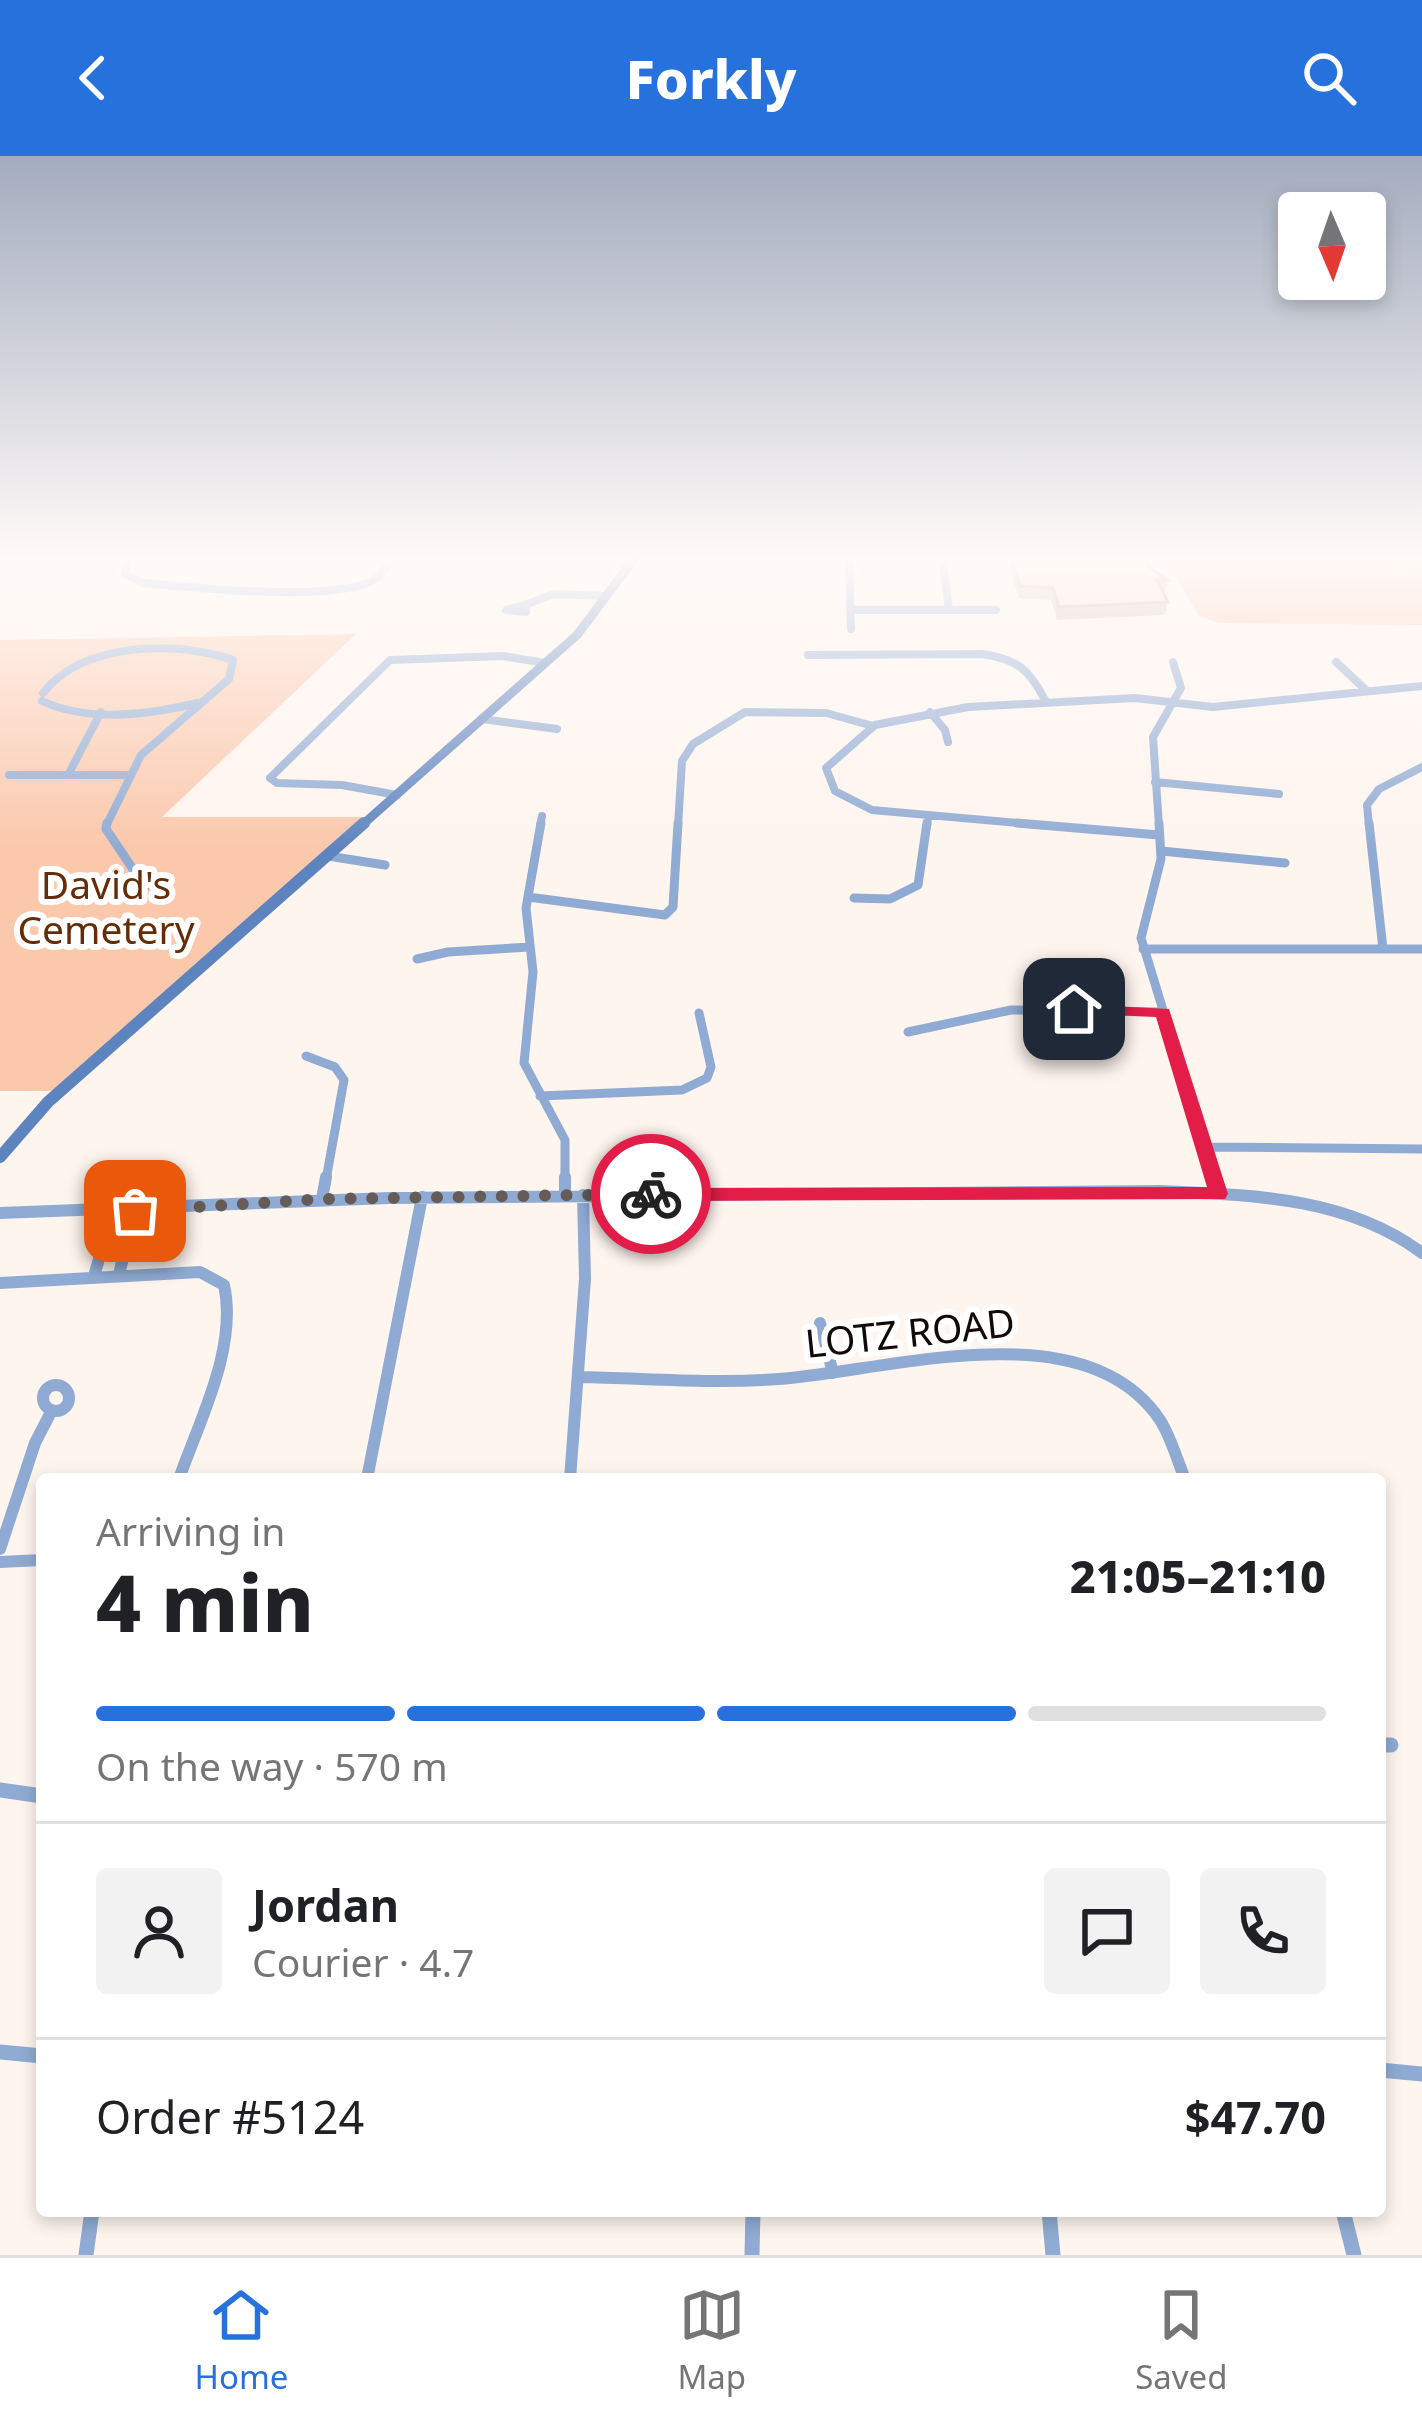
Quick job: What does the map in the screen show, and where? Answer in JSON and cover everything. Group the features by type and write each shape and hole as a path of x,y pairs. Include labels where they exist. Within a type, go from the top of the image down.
{"street":[{"path":"61,710 43,697 58,674 98,658 173,653"},
{"path":"145,887 106,829 141,754 229,679 233,660 209,653"},
{"path":"1,1154 48,1102 556,653"},
{"path":"808,655 999,656 1029,669 1045,700"},
{"path":"397,795 342,784 270,780 390,660 503,656 545,663"},
{"path":"1173,662 1181,688 1153,737 1161,851 1142,930 1143,949 1219,1194"},
{"path":"1336,662 1368,692"},
{"path":"1159,835 872,810 829,786 829,762 873,726 930,712 1045,700 1223,706 1422,686"},
{"path":"49,714 175,709 202,701"},
{"path":"175,709 182,719"},
{"path":"68,775 101,712"},
{"path":"665,915 674,907 685,753 700,739 745,712 826,713 873,726"},
{"path":"930,712 945,730 948,742"},
{"path":"482,719 556,729"},
{"path":"1382,949 1367,805 1378,789 1422,767"},
{"path":"9,776 130,775"},
{"path":"1155,782 1279,794"},
{"path":"542,816 528,897 532,983 524,1063 567,1148 566,1195"},
{"path":"854,898 890,899 918,885 928,816"},
{"path":"1161,851 1285,863"},
{"path":"328,856 385,866"},
{"path":"528,897 665,915 677,922"},
{"path":"417,959 448,952 530,947"},
{"path":"1143,949 1422,949"},
{"path":"908,1032 1011,1010 1163,1012"},
{"path":"539,1096 682,1090 699,1084 711,1067 699,1013"},
{"path":"306,1056 335,1066 344,1080 322,1199"},
{"path":"1205,1147 1422,1149"},
{"path":"0,1213 135,1211 322,1199 1128,1190 1219,1194 1353,1214 1400,1234 1422,1253"},
{"path":"570,1473 585,1279 584,1195"},
{"path":"368,1473 422,1197"},
{"path":"94,1276 113,1211"},
{"path":"119,1274 135,1211"},
{"path":"0,1283 200,1272 220,1281 230,1295 222,1343 181,1473"},
{"path":"820,1322 833,1373"},
{"name":"LOTZ ROAD","path":"578,1377 749,1380 1017,1353 1078,1360 1121,1381 1152,1406 1172,1437 1183,1473"},
{"path":"0,1549 16,1512 33,1444 52,1410"},
{"path":"0,1562 36,1560"},
{"path":"0,1790 36,1795"},
{"path":"0,2052 36,2055"},
{"path":"1386,2071 1422,2074"},
{"path":"86,2255 91,2217"},
{"path":"752,2255 753,2217"},
{"path":"1050,2217 1053,2255"},
{"path":"1344,2217 1354,2255"}],"green space":[{"name":"David's Cemetery","path":"0,653 336,653 162,817 372,817 60,1091 0,1091"}],"way so far":[{"path":"135,1211 322,1199 651,1194"}],"route":[{"path":"651,1194 1128,1190 1219,1194 1163,1012 1074,1009"}]}
